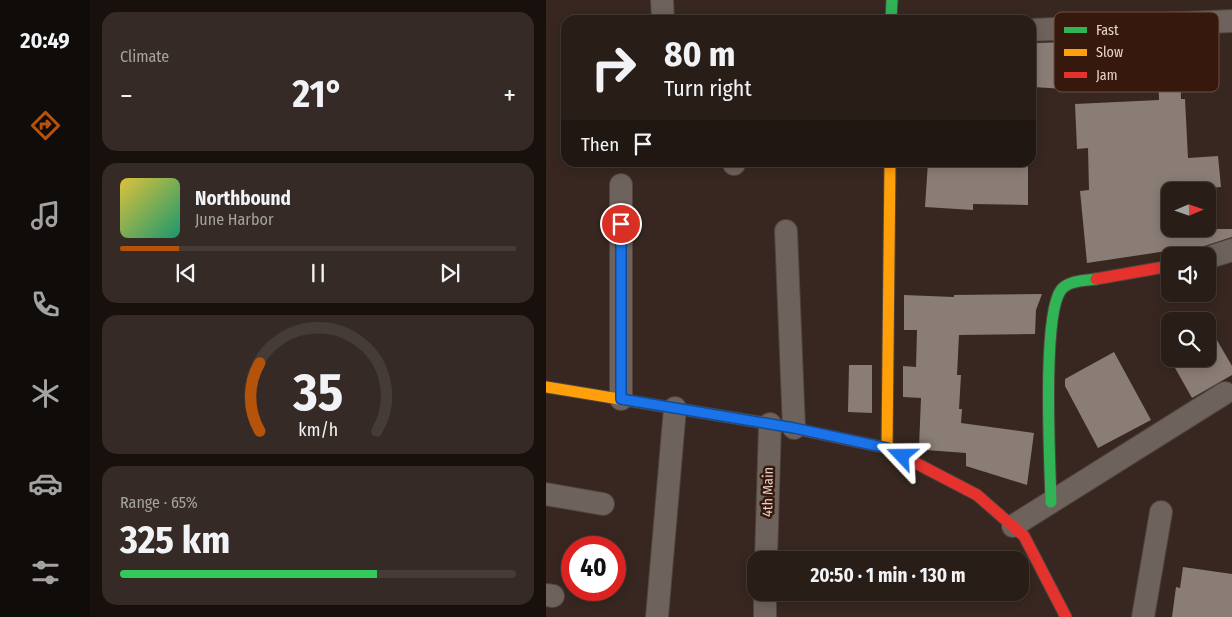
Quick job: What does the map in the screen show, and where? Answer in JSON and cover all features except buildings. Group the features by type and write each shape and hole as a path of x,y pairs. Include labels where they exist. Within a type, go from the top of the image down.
{"street":[{"path":"662,0 663,15"},
{"path":"891,15 892,0"},
{"path":"1219,22 1232,21"},
{"path":"1036,30 1054,29"},
{"path":"887,448 890,167"},
{"path":"621,186 621,399"},
{"path":"786,231 794,428"},
{"path":"1216,255 1232,250"},
{"path":"1051,502 1049,387 1052,311 1061,290 1071,283 1161,268"},
{"path":"546,387 794,428 887,448 977,495 1024,536 1066,617"},
{"path":"1013,526 1224,393"},
{"path":"657,617 675,408"},
{"name":"4th Main","path":"766,551 770,424"},
{"path":"546,494 602,504"},
{"path":"1143,617 1161,512"},
{"path":"765,601 765,617"}],"traffic: fast":[{"path":"891,15 892,0"},
{"path":"1051,502 1048,391 1051,328 1055,305 1061,290 1068,284 1096,279"}],"traffic: slow":[{"path":"887,448 890,167"},
{"path":"546,387 783,426"}],"traffic: jam":[{"path":"1096,279 1161,268"},
{"path":"783,426 887,448 977,495 1024,536 1066,617"}],"route":[{"path":"621,224 621,399 794,428 887,448 902,456"}]}
